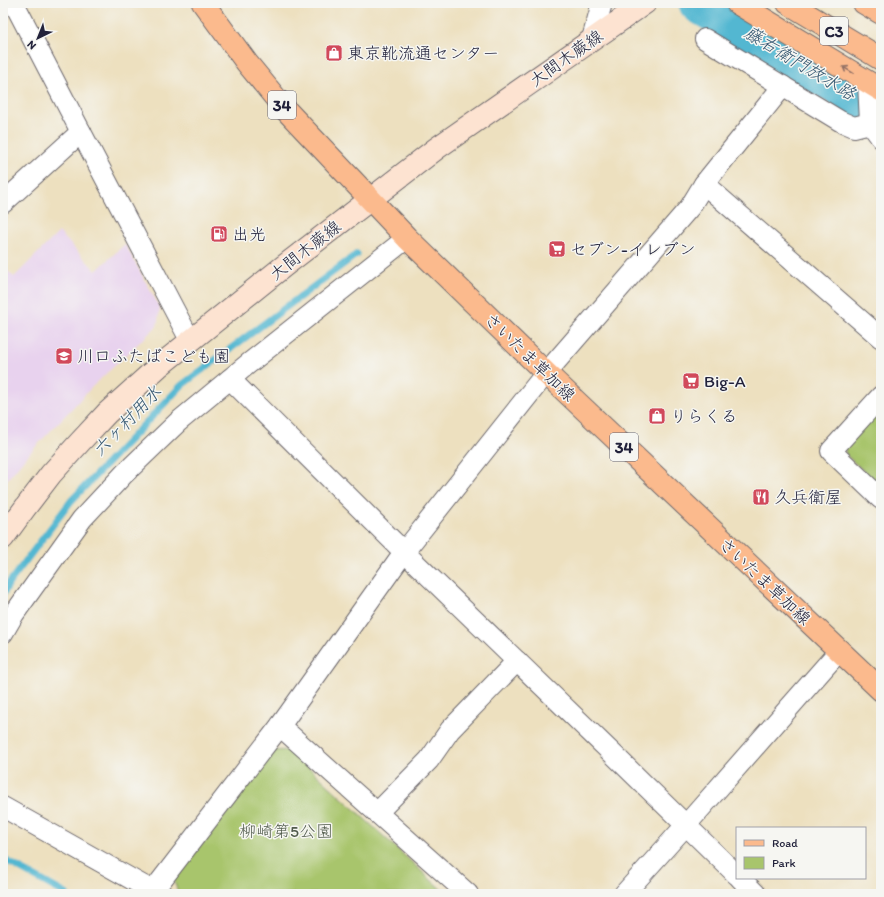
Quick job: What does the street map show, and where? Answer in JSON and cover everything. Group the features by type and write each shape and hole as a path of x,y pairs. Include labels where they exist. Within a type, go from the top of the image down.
{"main road":[{"name":"大間木蕨線","path":"3,538 51,474 107,413 190,340 437,148 645,3"},
{"path":"737,3 874,86"},
{"name":"C3","path":"788,3 881,59"},
{"name":"C3","path":"864,3 881,13"},
{"name":"さいたま草加線","path":"207,5 247,63 284,108 407,238 546,373 880,688"}],"street":[{"path":"14,3 190,340"},
{"path":"592,39 602,3"},
{"path":"705,39 840,121 854,127 876,130 874,86"},
{"path":"3,807 156,892 280,726 404,552 546,373 690,207 704,184 783,86"},
{"path":"3,203 81,132"},
{"path":"704,184 881,338"},
{"path":"3,633 14,614 82,519 124,474 178,422 407,238"},
{"path":"230,379 404,552 736,874"},
{"path":"881,396 832,451 881,499"},
{"path":"624,894 840,651"},
{"path":"377,813 429,760 450,730 517,661"},
{"path":"280,726 468,894"},
{"path":"741,879 756,894"}],"shaded area":[{"name":"川口ふたばこども園","path":"59,232 96,271 125,244 160,308 157,326 93,386 24,459 3,485 3,266 14,277"}],"green space":[{"path":"881,407 881,487 846,455 845,448"},
{"name":"柳崎第5公園","path":"290,750 444,892 444,894 179,894 173,879 268,751"}],"waterway":[{"name":"藤右衛門放水路","path":"699,3 881,111"},
{"name":"六ヶ村用水","path":"3,594 9,583 71,501 182,385 357,254"},
{"path":"3,859 66,894"}],"place":[{"name":"東京靴流通センター","path":"334,53"},
{"name":"出光","path":"219,234"},
{"name":"セブン-イレブン","path":"557,249"},
{"name":"川口ふたばこども園","path":"64,356"},
{"name":"Big-A","path":"691,381"},
{"name":"りらくる","path":"657,416"},
{"name":"久兵衛屋","path":"761,497"}]}
